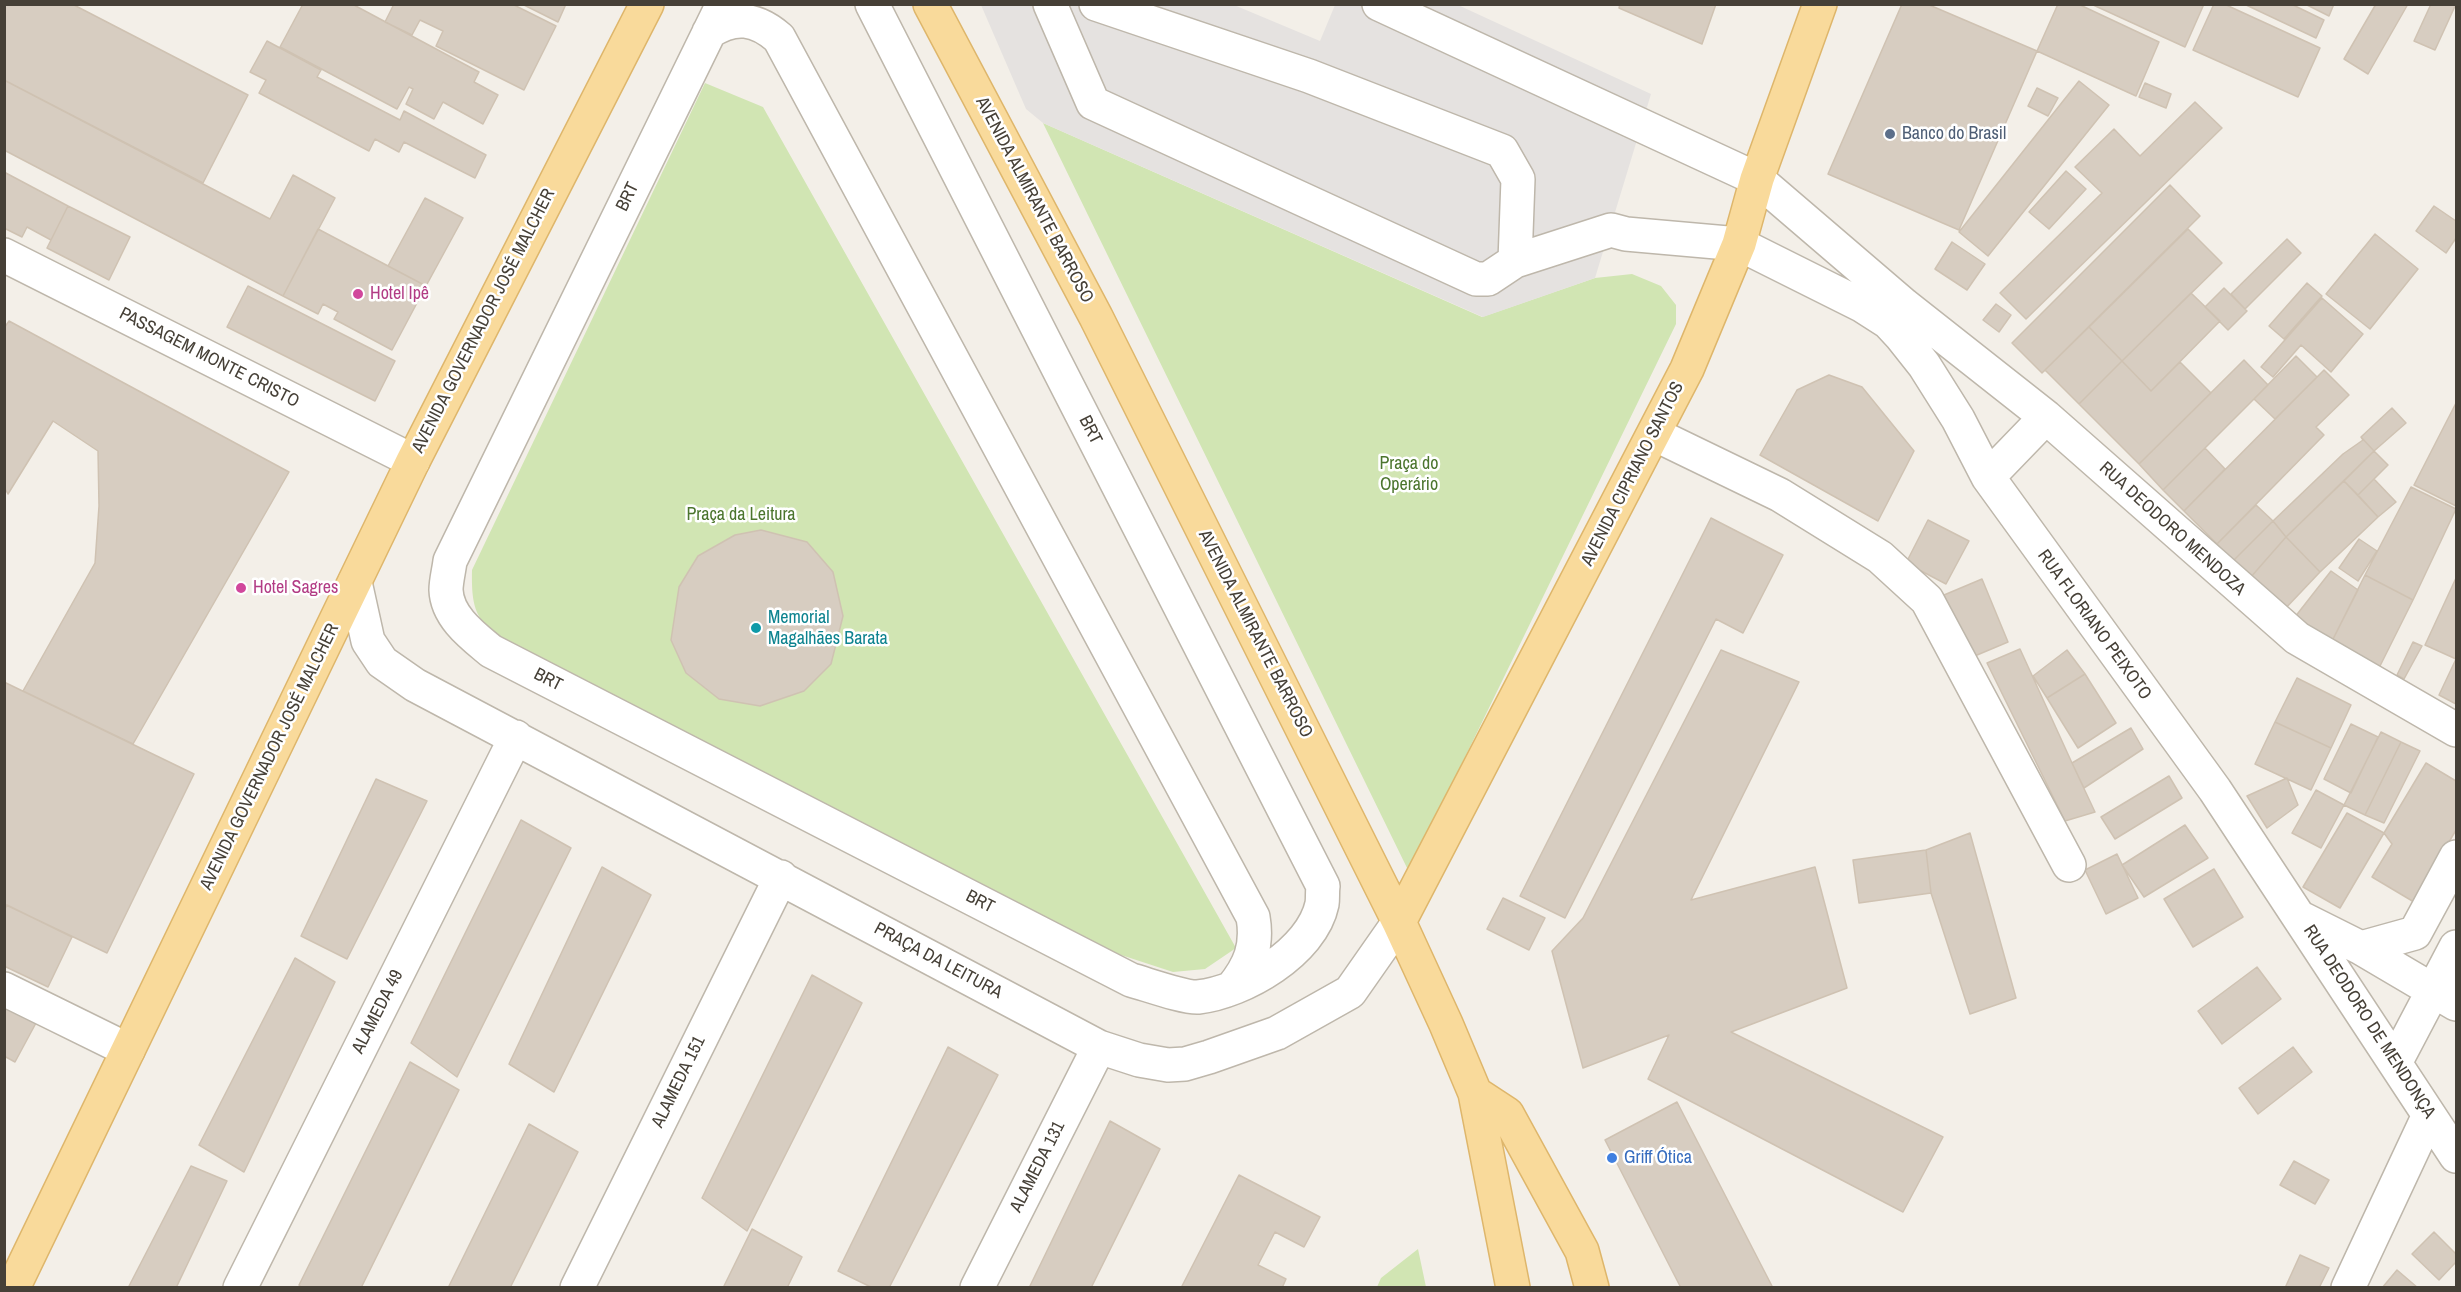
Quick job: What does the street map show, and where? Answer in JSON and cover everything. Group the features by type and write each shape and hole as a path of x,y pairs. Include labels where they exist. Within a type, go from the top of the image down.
{"main road":[{"name":"AVENIDA GOVERNADOR JOSÉ MALCHER","path":"13,1287 413,461 647,4"},
{"name":"AVENIDA ALMIRANTE BARROSO","path":"930,4 1096,317 1399,922 1446,1024 1475,1093 1514,1287"},
{"name":"AVENIDA CIPRIANO SANTOS","path":"1399,922 1654,434 1705,328 1739,243 1756,179 1820,4"},
{"path":"1475,1093 1507,1114 1582,1251 1592,1287"}],"street":[{"name":"BRT","path":"872,4 1323,886 1322,905 1314,924 1295,950 1250,981 1232,988 1196,997 1131,980 491,651 465,630 455,615 446,592 450,561 716,18 722,24 735,20 769,29 779,38 1253,917 1256,935 1252,955 1245,972 1232,988"},
{"path":"1050,4 1093,103 1476,279 1488,279 1515,261 1611,230 1626,234 1739,243"},
{"path":"1096,4 1309,76 1502,151 1518,179 1515,261"},
{"path":"1379,4 1756,179"},
{"name":"RUA DEODORO MENDOZA","path":"1756,179 1905,305 2046,417 2297,638 2457,730"},
{"name":"RUA FLORIANO PEIXOTO","path":"1739,243 1832,288 1888,322 1924,365 1958,419 1988,477 2215,790 2301,918 2361,948 2445,998"},
{"name":"PASSAGEM MONTE CRISTO","path":"4,255 413,461"},
{"path":"1988,477 2046,417"},
{"path":"1654,434 1780,495 1880,557 1927,600 2069,865"},
{"name":"PRAÇA DA LEITURA","path":"355,582 368,641 382,662 423,689 1099,1047 1139,1060 1168,1065 1185,1064 1278,1032 1350,992 1399,922"},
{"path":"2299,658 2457,753"},
{"name":"ALAMEDA 49","path":"240,1287 516,737"},
{"path":"2361,948 2415,933 2457,857"},
{"name":"ALAMEDA 151","path":"577,1287 781,877"},
{"name":"RUA DEODORO DE MENDONÇA","path":"2301,918 2457,1156"},
{"path":"2395,1063 2445,998 2457,947"},
{"path":"4,989 128,1050"},
{"name":"ALAMEDA 131","path":"977,1287 1099,1047"},
{"path":"2348,1287 2429,1115"}],"green space":[{"name":"Praça da Leitura","path":"705,83 763,107 1236,948 1205,969 1173,972 1118,954 519,647 495,632 480,618 473,599 472,570"},
{"name":"Praça do Operário","path":"1043,123 1482,317 1595,278 1632,274 1661,286 1676,305 1676,324 1409,872"},
{"path":"1418,1249 1426,1287 1377,1287 1381,1278"}],"shaded area":[{"path":"981,5 1234,5 1320,41 1335,5 1458,5 1651,94 1595,278 1483,317 1043,123 1026,109"}],"building":[{"path":"4,4 72,4 248,95 203,183 4,80"},
{"path":"303,4 352,4 479,72 474,82 498,95 483,124 443,102 434,119 406,104 413,89 409,87 397,109 280,47"},
{"path":"394,4 512,4 556,26 524,90 436,46 443,31 420,20 412,35 385,22"},
{"path":"522,4 566,4 558,22"},
{"path":"1620,4 1716,4 1702,44 1619,8"},
{"path":"1902,4 1927,4 2037,51 1959,230 1828,174"},
{"path":"2058,4 2078,4 2159,42 2136,96 2037,51"},
{"path":"2091,4 2204,4 2185,47"},
{"path":"2214,4 2224,4 2320,48 2298,97 2193,50"},
{"path":"2244,4 2291,4 2324,20 2316,38"},
{"path":"2305,4 2334,4 2329,16"},
{"path":"2376,4 2408,4 2368,74 2344,59"},
{"path":"2431,4 2456,4 2435,50 2414,41"},
{"path":"267,41 321,70 317,77 400,120 404,111 486,155 475,178 404,142 399,152 375,139 369,151 259,93 266,80 250,72"},
{"path":"4,80 270,219 293,175 335,198 283,296 4,150"},
{"path":"2079,81 2109,105 1988,256 1959,232"},
{"path":"2145,83 2171,94 2166,108 2139,97"},
{"path":"2037,88 2058,98 2048,116 2028,106"},
{"path":"2195,102 2222,128 2026,319 2000,293 2102,193 2075,167 2114,129 2140,156"},
{"path":"2066,171 2086,189 2049,229 2029,212"},
{"path":"4,172 68,206 51,240 27,227 22,237 4,228"},
{"path":"2170,185 2200,216 2042,373 2012,343"},
{"path":"425,198 463,218 426,286 388,266"},
{"path":"68,206 130,237 109,280 47,248"},
{"path":"2434,206 2456,221 2456,238 2446,253 2416,231"},
{"path":"318,229 426,286 392,350 334,319 338,312 323,304 318,314 283,296"},
{"path":"2188,229 2222,263 2122,361 2089,327"},
{"path":"2375,234 2418,269 2370,329 2326,294"},
{"path":"2287,239 2301,253 2245,309 2231,294"},
{"path":"1952,242 1985,264 1967,290 1935,269"},
{"path":"2307,283 2322,296 2284,339 2269,326"},
{"path":"248,286 395,361 375,401 227,327"},
{"path":"2224,288 2247,311 2228,330 2205,307"},
{"path":"2191,293 2220,321 2151,391 2122,361"},
{"path":"2322,298 2363,334 2331,372 2301,345 2273,377 2261,367"},
{"path":"1996,304 2011,315 1999,332 1983,320"},
{"path":"9,321 289,472 133,744 23,691 95,563 99,506 98,451 53,421 8,494 4,487 4,328"},
{"path":"2089,327 2122,361 2079,404 2045,370"},
{"path":"2296,356 2317,377 2275,419 2254,399"},
{"path":"2244,360 2268,385 2163,490 2139,464"},
{"path":"2122,361 2151,391 2180,362 2211,393 2139,464 2079,404"},
{"path":"2324,370 2349,395 2316,427 2324,435 2217,544 2184,511"},
{"path":"1829,375 1862,387 1914,451 1878,521 1760,455 1797,390"},
{"path":"2456,403 2456,506 2414,485"},
{"path":"2392,408 2406,423 2374,451 2361,437"},
{"path":"2361,437 2374,451 2286,537 2273,521 2343,454 2363,440"},
{"path":"2205,448 2225,469 2184,511 2163,490"},
{"path":"2374,451 2388,465 2358,495 2344,481"},
{"path":"2374,479 2396,502 2378,517 2358,495"},
{"path":"2344,481 2378,517 2320,572 2286,537"},
{"path":"2411,487 2456,509 2413,600 2365,575"},
{"path":"2256,505 2273,521 2233,561 2217,544"},
{"path":"1711,518 1783,555 1743,633 1716,619 1565,918 1520,896"},
{"path":"1928,520 1969,541 1946,584 1906,563"},
{"path":"2273,521 2286,537 2250,578 2233,561"},
{"name":"Memorial Magalhães Barata","path":"761,530 807,542 833,572 843,616 831,664 804,691 760,706 719,699 686,673 671,640 679,587 698,556 735,535"},
{"path":"2286,537 2320,572 2283,611 2250,578"},
{"path":"2359,539 2377,551 2358,581 2339,568"},
{"path":"2331,571 2358,590 2327,651 2291,622"},
{"path":"2365,575 2413,600 2375,676 2327,651"},
{"path":"2456,578 2456,659 2425,645"},
{"path":"1982,579 2008,642 1970,658 1944,595"},
{"path":"2413,642 2422,646 2404,679 2397,675"},
{"path":"2020,649 2095,812 2065,821 1987,663"},
{"path":"1721,650 1799,682 1691,900 1815,867 1847,988 1731,1032 1943,1137 1903,1212 1648,1079 1669,1035 1583,1068 1552,951 1583,918"},
{"path":"2067,650 2085,674 2047,698 2033,676"},
{"path":"2456,659 2456,704 2439,695"},
{"path":"2085,674 2116,723 2078,748 2047,698"},
{"path":"2297,678 2351,705 2331,748 2275,722"},
{"path":"4,682 194,774 107,953 4,904"},
{"path":"2275,722 2331,748 2311,790 2255,764"},
{"path":"2351,724 2378,737 2351,793 2324,779"},
{"path":"2131,728 2143,749 2084,788 2072,763"},
{"path":"2381,732 2401,742 2365,815 2344,805"},
{"path":"2401,742 2420,751 2384,823 2365,815"},
{"path":"2426,763 2456,781 2456,830 2414,902 2372,877 2392,844 2384,833"},
{"path":"2169,776 2182,798 2115,839 2101,817"},
{"path":"2287,778 2298,805 2267,828 2247,796"},
{"path":"376,779 427,801 347,959 301,936"},
{"path":"2316,790 2344,805 2321,848 2292,833"},
{"path":"2347,813 2384,833 2340,908 2303,887"},
{"path":"521,820 571,848 457,1077 411,1043"},
{"path":"2185,825 2208,858 2144,897 2122,865"},
{"path":"1970,833 2016,998 1970,1014 1931,893 1926,850"},
{"path":"1926,850 1931,893 1859,903 1853,860"},
{"path":"2117,854 2138,898 2106,914 2085,870"},
{"path":"602,867 651,895 554,1092 509,1064"},
{"path":"2214,869 2243,917 2193,947 2164,899"},
{"path":"1503,898 1545,918 1529,950 1487,929"},
{"path":"7,905 72,937 48,987 4,966 4,911"},
{"path":"295,958 335,982 244,1172 199,1145"},
{"path":"2257,967 2281,999 2222,1044 2198,1011"},
{"path":"812,975 862,1003 747,1231 702,1198"},
{"path":"4,1007 36,1023 15,1062 4,1056"},
{"path":"948,1047 998,1075 889,1288 873,1288 838,1271"},
{"path":"2293,1047 2312,1072 2258,1114 2239,1088"},
{"path":"410,1062 459,1090 361,1288 302,1288 299,1285"},
{"path":"1677,1102 1773,1288 1681,1288 1605,1140"},
{"path":"1110,1121 1160,1149 1091,1288 1029,1288"},
{"path":"529,1124 578,1152 510,1288 448,1288"},
{"path":"2294,1161 2329,1180 2315,1204 2280,1185"},
{"path":"191,1166 227,1181 176,1288 128,1288"},
{"path":"1239,1175 1320,1217 1304,1247 1275,1232 1258,1265 1286,1279 1282,1288 1181,1288"},
{"path":"752,1229 802,1257 787,1288 723,1288"},
{"path":"2434,1232 2456,1254 2456,1262 2439,1280 2412,1254"},
{"path":"2300,1255 2329,1268 2319,1288 2285,1288"},
{"path":"2397,1270 2418,1288 2382,1288"}],"place":[{"name":"Banco do Brasil","path":"1890,134"},
{"name":"Hotel Ipê","path":"358,294"},
{"name":"Hotel Sagres","path":"241,588"},
{"name":"Memorial Magalhães Barata","path":"756,628"},
{"name":"Griff Ótica","path":"1612,1158"}]}
